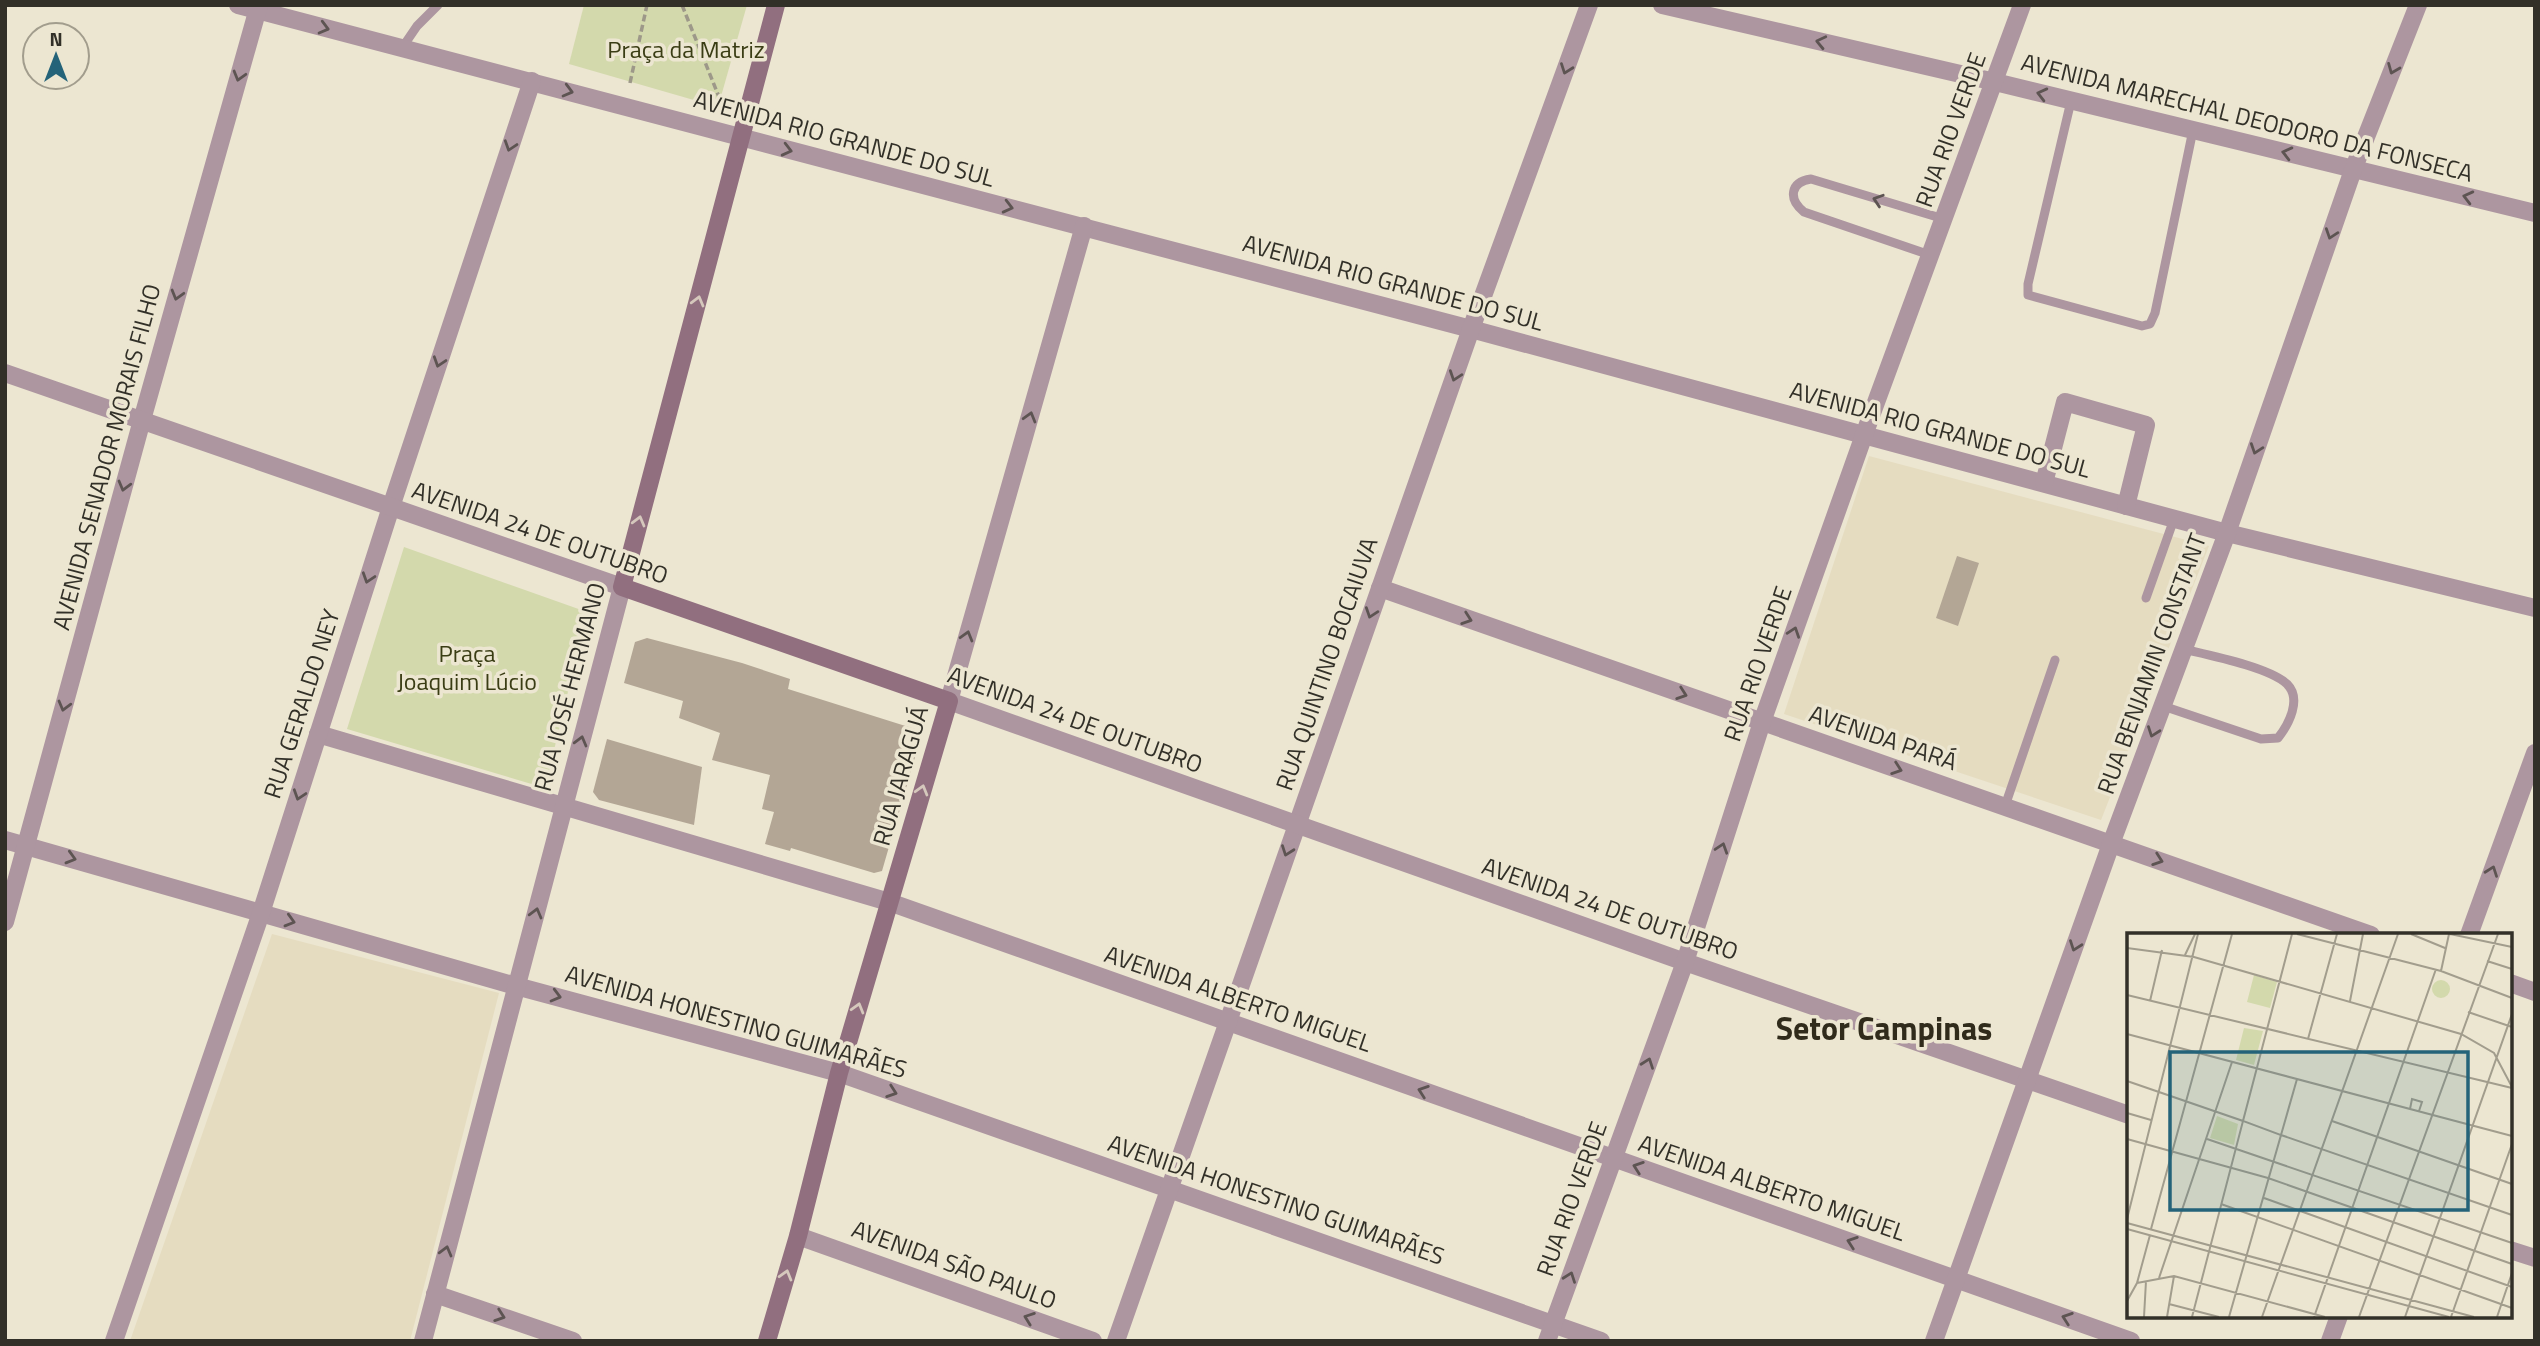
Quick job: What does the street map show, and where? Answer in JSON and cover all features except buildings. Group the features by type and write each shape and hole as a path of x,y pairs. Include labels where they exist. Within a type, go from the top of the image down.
{"main road":[{"name":"RUA JOSÉ HERMANO","path":"622,587 776,5"},
{"name":"AVENIDA 24 DE OUTUBRO","path":"622,587 949,701"},
{"name":"RUA JARAGUÁ","path":"767,1341 798,1236 839,1073 949,701"}],"street":[{"name":"AVENIDA RIO GRANDE DO SUL","path":"238,5 258,8 741,138 1084,226 2227,533 2535,608"},
{"name":"RUA QUINTINO BOCAIUVA","path":"1116,1341 1226,1021 1471,329 1589,5"},
{"name":"AVENIDA MARECHAL DEODORO DA FONSECA","path":"1662,5 1995,82 2535,213"},
{"name":"RUA RIO VERDE","path":"1550,1332 1685,962 1762,722 1864,435 2022,5"},
{"name":"RUA BENJAMIN CONSTANT","path":"1934,1341 2227,533 2353,170 2418,5"},
{"name":"AVENIDA SENADOR MORAIS FILHO","path":"5,922 258,8"},
{"name":"RUA GERALDO NEY","path":"114,1341 261,913 391,507 532,81"},
{"name":"RUA JARAGUÁ","path":"949,701 1084,226"},
{"name":"AVENIDA 24 DE OUTUBRO","path":"5,373 622,587"},
{"path":"2044,484 2065,402 2146,425 2126,506"},
{"name":"RUA JOSÉ HERMANO","path":"423,1341 622,587"},
{"name":"AVENIDA PARÁ","path":"1380,588 2365,933"},
{"name":"AVENIDA 24 DE OUTUBRO","path":"949,701 1685,962 2127,1114"},
{"name":"AVENIDA ALBERTO MIGUEL","path":"318,734 889,902 2131,1341"},
{"path":"2470,933 2535,753"},
{"name":"AVENIDA HONESTINO GUIMARÃES","path":"5,840 516,986 839,1073 1169,1189 1550,1332 1601,1341"},
{"path":"2512,985 2535,992"},
{"name":"AVENIDA SÃO PAULO","path":"798,1236 1093,1341"},
{"path":"2512,1251 2535,1258"},
{"path":"435,1294 573,1341"},
{"path":"2330,1341 2338,1318"}],"lane":[{"path":"402,48 417,26 438,5"},
{"path":"2071,101 2028,285 2028,295 2141,326 2150,324 2155,313 2193,130"},
{"path":"1930,256 1804,212 1795,204 1793,197 1797,184 1811,179 1944,219"},
{"path":"2146,598 2174,519"},
{"path":"2163,706 2261,739 2278,738 2286,729 2294,696 2287,684 2264,671 2183,649"},
{"path":"2005,806 2054,660"}],"path":[{"path":"630,83 647,5"},
{"path":"682,5 719,97"}],"shaded area":[{"path":"1869,456 2209,546 2101,820 1784,714"},
{"path":"272,934 499,993 410,1341 130,1341"}],"green space":[{"name":"Praça da Matriz","path":"584,5 747,5 718,107 569,64"},
{"name":"Praça Joaquim Lúcio","path":"404,547 587,612 545,788 347,729"}],"district":[{"name":"Setor Campinas","path":"1884,1029"}]}
